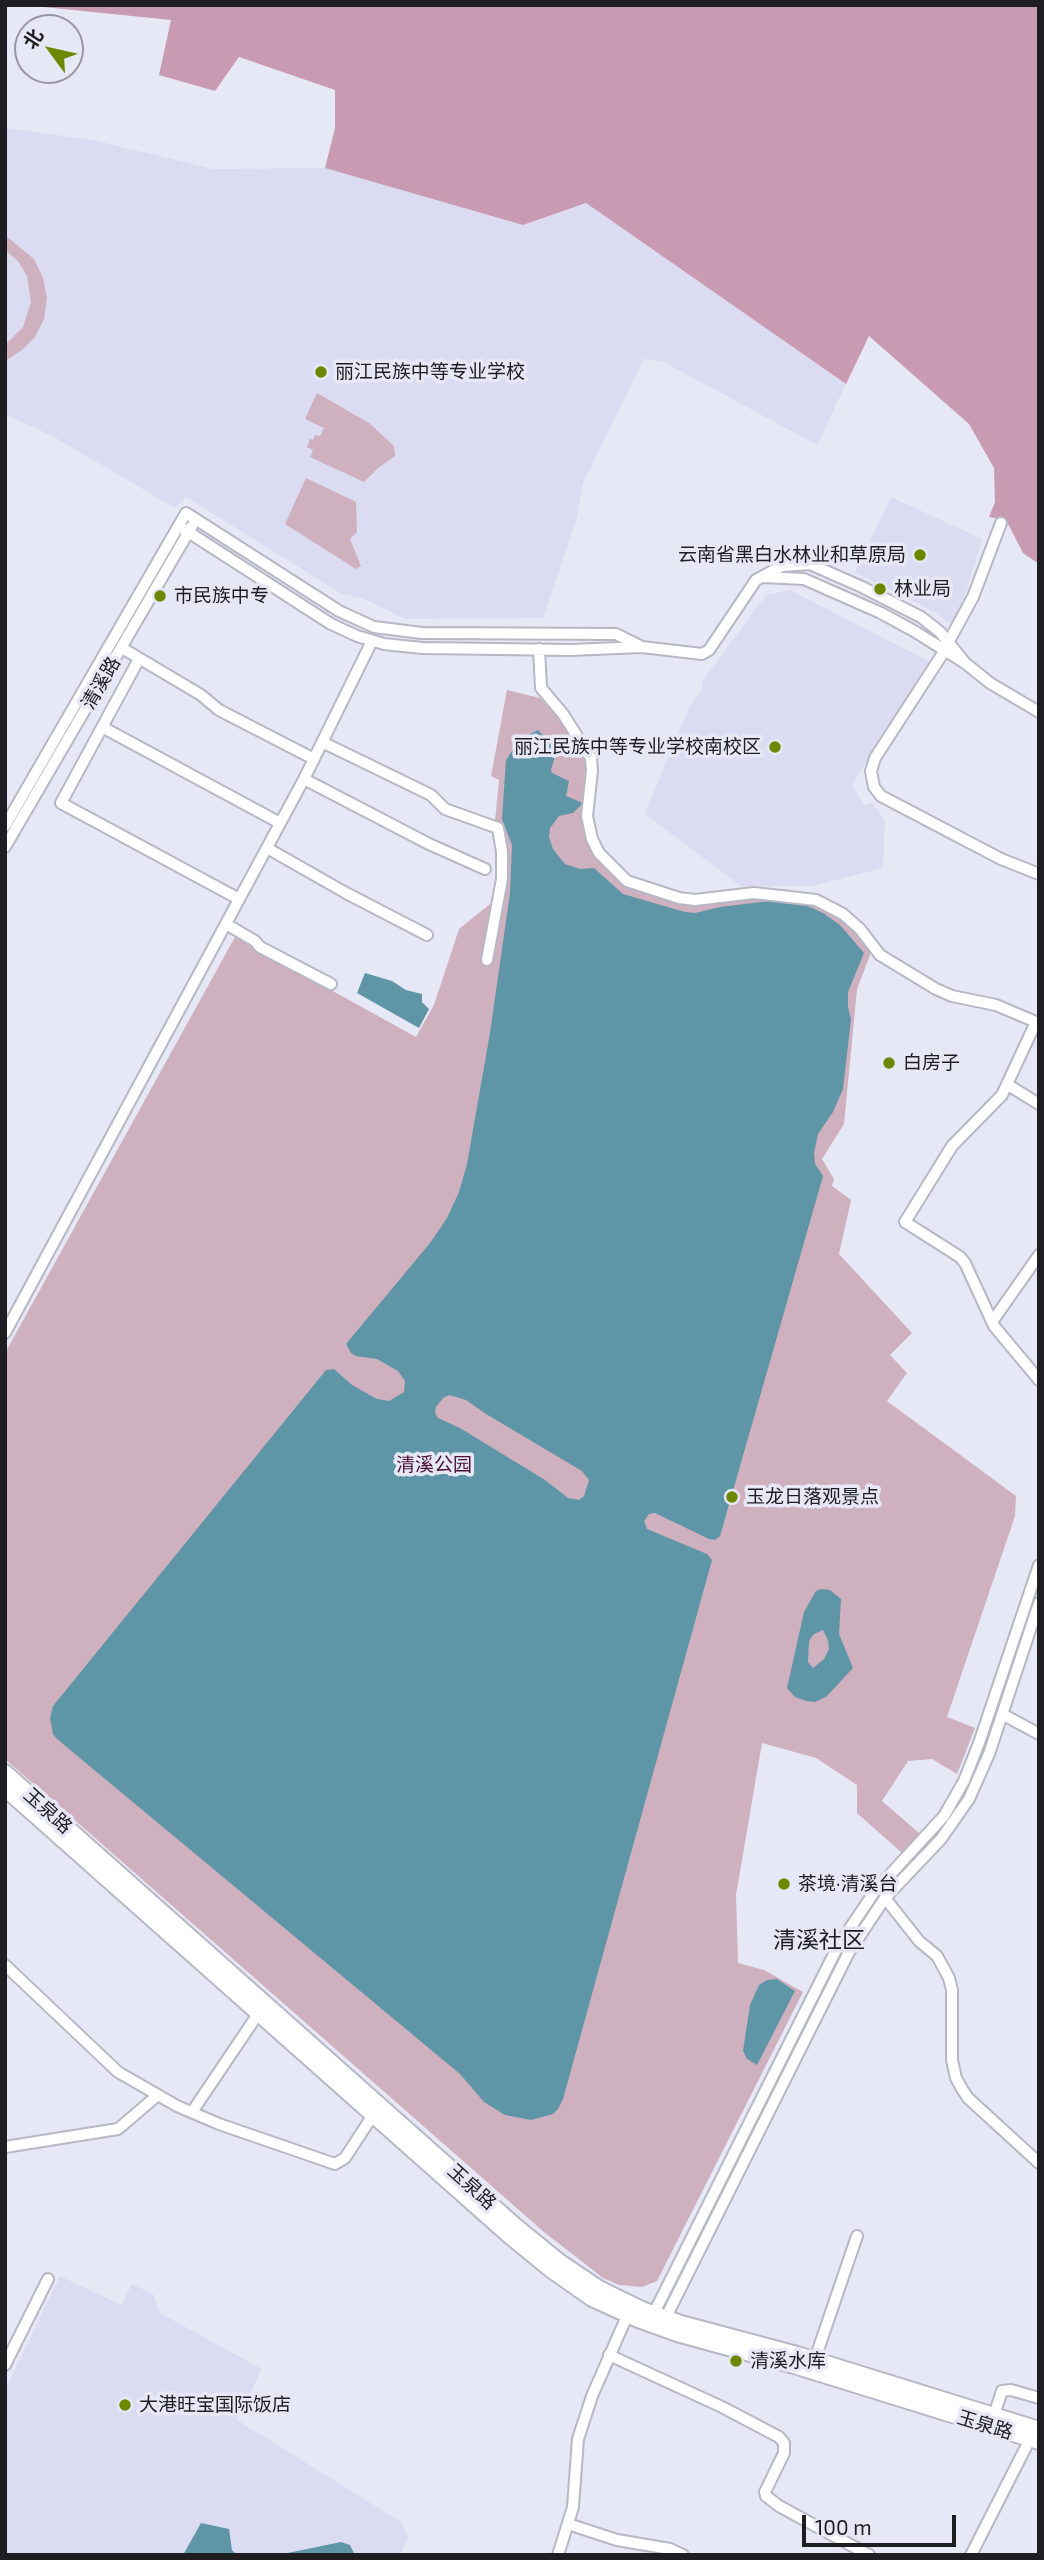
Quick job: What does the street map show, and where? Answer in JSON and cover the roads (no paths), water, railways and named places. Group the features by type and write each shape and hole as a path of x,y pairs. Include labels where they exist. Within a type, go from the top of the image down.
{"main road":[{"name":"玉泉路","path":"5,1772 537,2244 598,2288 657,2321 794,2366 1036,2437"},
{"name":"玉泉路","path":"5,1789 537,2260 592,2299 627,2316 815,2359 994,2415 1036,2437"}],"street":[{"name":"清溪路","path":"5,847 122,648 191,516 339,611 374,627 422,633 616,634 642,647"},
{"path":"1001,523 973,597 947,647 878,751 871,771 872,782 881,796 1011,864 1039,874"},
{"name":"清溪路","path":"5,826 184,529"},
{"path":"184,529 331,624 372,642 422,648 642,647 695,654 706,652 751,585 782,566 810,564 921,617 940,632 947,647 965,663 990,683 1039,712"},
{"path":"5,1333 304,779 372,642"},
{"path":"122,648 201,695 219,710 314,759"},
{"path":"539,649 541,688 563,714 590,758 592,771 587,816 592,839 599,853 632,884 686,899 705,900 754,893 806,897 834,908 860,929 880,954 936,989 952,996 996,1004 1037,1022 1008,1085 981,1119 952,1146 905,1222 965,1263 992,1322 1039,1380"},
{"path":"139,659 61,803 239,899"},
{"path":"102,727 280,823"},
{"path":"322,742 431,795 445,809 498,828 502,852 502,879 487,960"},
{"path":"304,779 429,844 485,869"},
{"path":"267,848 427,935"},
{"path":"226,924 255,941 260,947 331,984"},
{"path":"1008,1085 1039,1104"},
{"path":"992,1322 1039,1255"},
{"path":"657,2321 838,1946 875,1891 932,1831 958,1793 977,1750 1039,1564"},
{"path":"657,2321 861,1933 885,1898 941,1839 961,1812 983,1770 1039,1603"},
{"path":"1002,1714 1039,1734"},
{"path":"885,1898 919,1941 937,1956 949,1978 952,1990 952,2060 962,2089 977,2108 1039,2163"},
{"path":"5,1965 118,2072 192,2112 335,2164 345,2158 373,2115"},
{"path":"192,2112 258,2014"},
{"path":"5,2147 118,2129 158,2095"},
{"path":"815,2359 857,2236"},
{"path":"5,2365 48,2279"},
{"path":"558,2555 576,2487 578,2439 608,2355 627,2316"},
{"path":"608,2355 722,2407 779,2437 784,2443 784,2452 765,2492 766,2496 854,2551 869,2555"},
{"path":"994,2415 1002,2390 1039,2398"},
{"path":"971,2555 1036,2437"},
{"path":"568,2524 617,2540 670,2549 683,2555"}],"water":[{"path":"538,730 556,753 552,773 569,781 566,796 583,803 573,813 559,816 550,828 549,837 553,849 565,864 580,869 594,868 623,894 685,912 695,913 778,900 808,906 840,925 864,953 848,992 851,1019 843,1089 833,1112 818,1134 814,1153 815,1164 823,1176 720,1536 715,1540 709,1539 655,1513 649,1514 644,1521 647,1529 707,1554 712,1560 563,2099 553,2114 531,2120 505,2115 484,2102 460,2074 57,1739 53,1734 50,1718 53,1706 326,1370 334,1369 352,1385 377,1399 389,1401 404,1392 405,1381 398,1371 377,1359 356,1356 346,1344 430,1243 447,1218 459,1192 467,1164 490,1033 510,893 512,845 502,819 506,760 520,739","holes":["449,1395 466,1400 582,1471 589,1480 584,1496 579,1500 568,1498 545,1480 460,1428 438,1418 435,1413 436,1407"]},
{"path":"365,973 422,994 422,1002 429,1009 419,1028 357,993"},
{"path":"830,1590 841,1599 839,1634 853,1668 826,1697 815,1702 795,1697 787,1688 804,1612 816,1591","holes":["823,1630 829,1649 824,1659 813,1668 808,1662 809,1641 814,1634"]},
{"path":"777,1979 795,1991 757,2065 747,2059 743,2051 750,2005 759,1985 767,1980"},
{"path":"201,2523 229,2529 232,2550 237,2555 183,2555"},
{"path":"341,2542 350,2545 355,2555 278,2555"}],"place":[{"name":"丽江民族中等专业学校","path":"321,372"},
{"name":"云南省黑白水林业和草原局","path":"920,555"},
{"name":"林业局","path":"880,589"},
{"name":"市民族中专","path":"160,596"},
{"name":"丽江民族中等专业学校南校区","path":"775,747"},
{"name":"白房子","path":"889,1063"},
{"name":"玉龙日落观景点","path":"732,1497"},
{"name":"茶境·清溪台","path":"784,1884"},
{"name":"清溪水库","path":"736,2361"},
{"name":"大港旺宝国际饭店","path":"125,2405"}],"district":[{"name":"清溪社区","path":"819,1940"}],"park label":[{"name":"清溪公园","path":"434,1465"}]}
